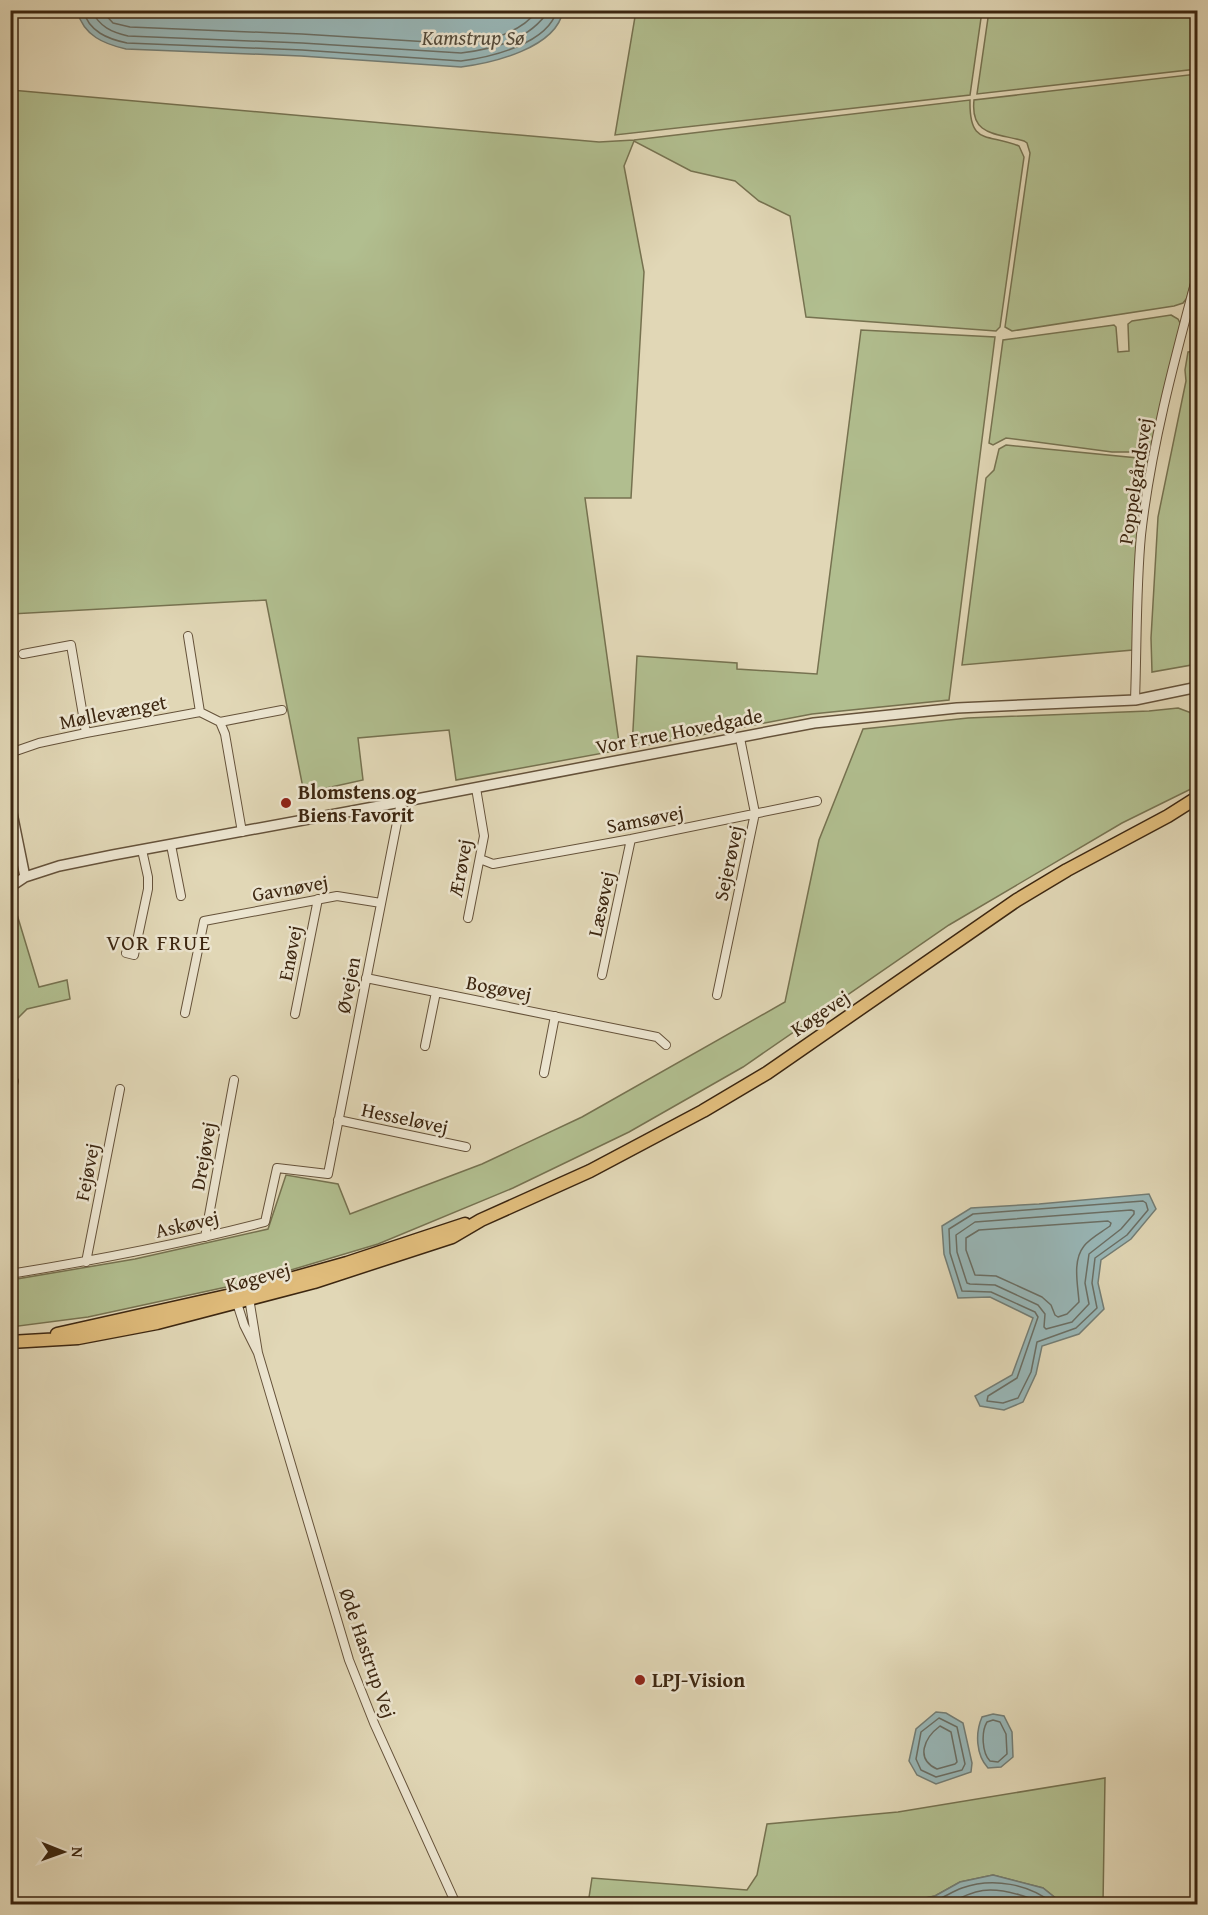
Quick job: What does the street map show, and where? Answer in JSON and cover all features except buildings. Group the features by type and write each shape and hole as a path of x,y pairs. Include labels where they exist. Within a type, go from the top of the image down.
{"main road":[{"name":"Køgevej","path":"10,1342 36,1340 77,1328 242,1299 338,1265 481,1220 581,1176 703,1111 794,1054 1017,900 1076,865 1168,816 1197,797"},
{"name":"Køgevej","path":"1168,816 1197,808"}],"street":[{"name":"Poppelgårdsvej","path":"1135,700 1141,536 1166,392 1197,272"},
{"path":"188,636 200,712 220,722 282,710"},
{"path":"23,654 71,645 86,733"},
{"name":"Vor Frue Hovedgade","path":"10,887 25,877 59,866 814,723 957,708 1135,700 1197,687"},
{"name":"Møllevænget","path":"10,753 39,743 200,712"},
{"path":"220,722 225,734 242,832"},
{"name":"Sejerøvej","path":"717,995 755,813 740,738"},
{"name":"Ærøvej","path":"468,918 484,836 476,788"},
{"name":"Samsøvej","path":"480,860 493,864 817,801"},
{"name":"Øvejen","path":"328,1174 401,802"},
{"path":"10,803 25,877"},
{"name":"Læsøvej","path":"602,975 631,839"},
{"path":"171,845 181,896"},
{"path":"126,953 134,955 148,890 148,877 142,850"},
{"name":"Gavnøvej","path":"184,1013 204,921 318,899 350,897 381,903"},
{"name":"Enøvej","path":"295,1014 318,899"},
{"name":"Bogøvej","path":"366,978 657,1037 666,1046"},
{"name":"Bogøvej","path":"425,1046 436,992"},
{"name":"Bogøvej","path":"544,1073 555,1016"},
{"name":"Drejøvej","path":"205,1237 234,1080"},
{"path":"10,1096 14,1081"},
{"name":"Fejøvej","path":"86,1262 120,1089"},
{"name":"Hesseløvej","path":"338,1120 466,1147"},
{"name":"Askøvej","path":"10,1274 86,1262 265,1222 277,1168 328,1174"},
{"path":"242,1299 244,1325 258,1353"},
{"path":"242,1299 258,1353"},
{"name":"Øde Hastrup Vej","path":"258,1353 349,1660 374,1723 456,1905"}],"green space":[{"path":"636,10 982,11 970,95 615,135"},
{"path":"989,11 1197,11 1197,69 977,94"},
{"path":"1197,74 1197,259 1187,298 1183,303 1174,306 1012,331 1005,327 1030,153 1024,141 996,134 981,127 976,121 974,100"},
{"path":"11,90 599,142 634,140 970,100 973,125 977,131 989,138 1019,146 1024,157 1000,327 996,331 806,317 790,216 759,201 735,181 691,171 634,141 624,166 644,272 631,498 585,498 620,750 456,780 449,730 358,738 363,780 304,793 266,600 11,614"},
{"path":"1171,315 1178,319 1181,325 1151,447 1130,452 1112,452 1006,438 993,445 989,443 1003,340 1114,325 1118,352 1129,351 1128,324 1132,321"},
{"path":"861,330 995,337 949,700 812,714 632,748 637,656 737,663 737,669 817,674"},
{"path":"1197,351 1197,664 1152,672 1151,638 1158,517 1186,381 1188,352"},
{"path":"1006,445 1148,459 1137,536 1133,650 962,665 986,478 994,470 999,449"},
{"path":"1178,708 1197,715 1197,786 1122,823 949,925 743,1067 629,1132 513,1188 378,1244 254,1281 88,1317 11,1327 11,1280 135,1259 268,1229 286,1175 338,1184 350,1214 482,1164 582,1117 785,1002 819,840 863,729 968,718"},
{"path":"12,898 39,987 67,980 70,999 27,1009 15,1021 11,1021 10,899"},
{"path":"1105,1778 1103,1904 1063,1904 1043,1888 993,1875 960,1882 935,1896 896,1904 588,1904 592,1878 747,1890 757,1875 767,1824 898,1812"}],"water":[{"name":"Kamstrup Sø","path":"77,10 563,11 558,24 549,35 536,44 489,62 461,67 301,56 126,49 96,38 80,20"},
{"path":"1149,1194 1156,1209 1131,1239 1101,1260 1098,1283 1104,1309 1079,1334 1042,1346 1036,1374 1023,1402 1004,1410 980,1406 975,1396 1012,1375 1033,1318 990,1297 958,1298 944,1254 942,1226 971,1208"},
{"path":"936,1712 946,1713 963,1723 972,1763 971,1772 936,1784 917,1775 909,1761 916,1729"},
{"path":"993,1714 1004,1716 1012,1732 1013,1757 1001,1767 988,1768 981,1757 978,1737 982,1717"},
{"path":"993,1875 1043,1888 1063,1904 896,1904 935,1896 960,1882"}],"place":[{"name":"Blomstens og Biens Favorit","path":"286,803"},
{"name":"LPJ-Vision","path":"640,1680"}],"district":[{"name":"VOR FRUE","path":"159,942"}]}
